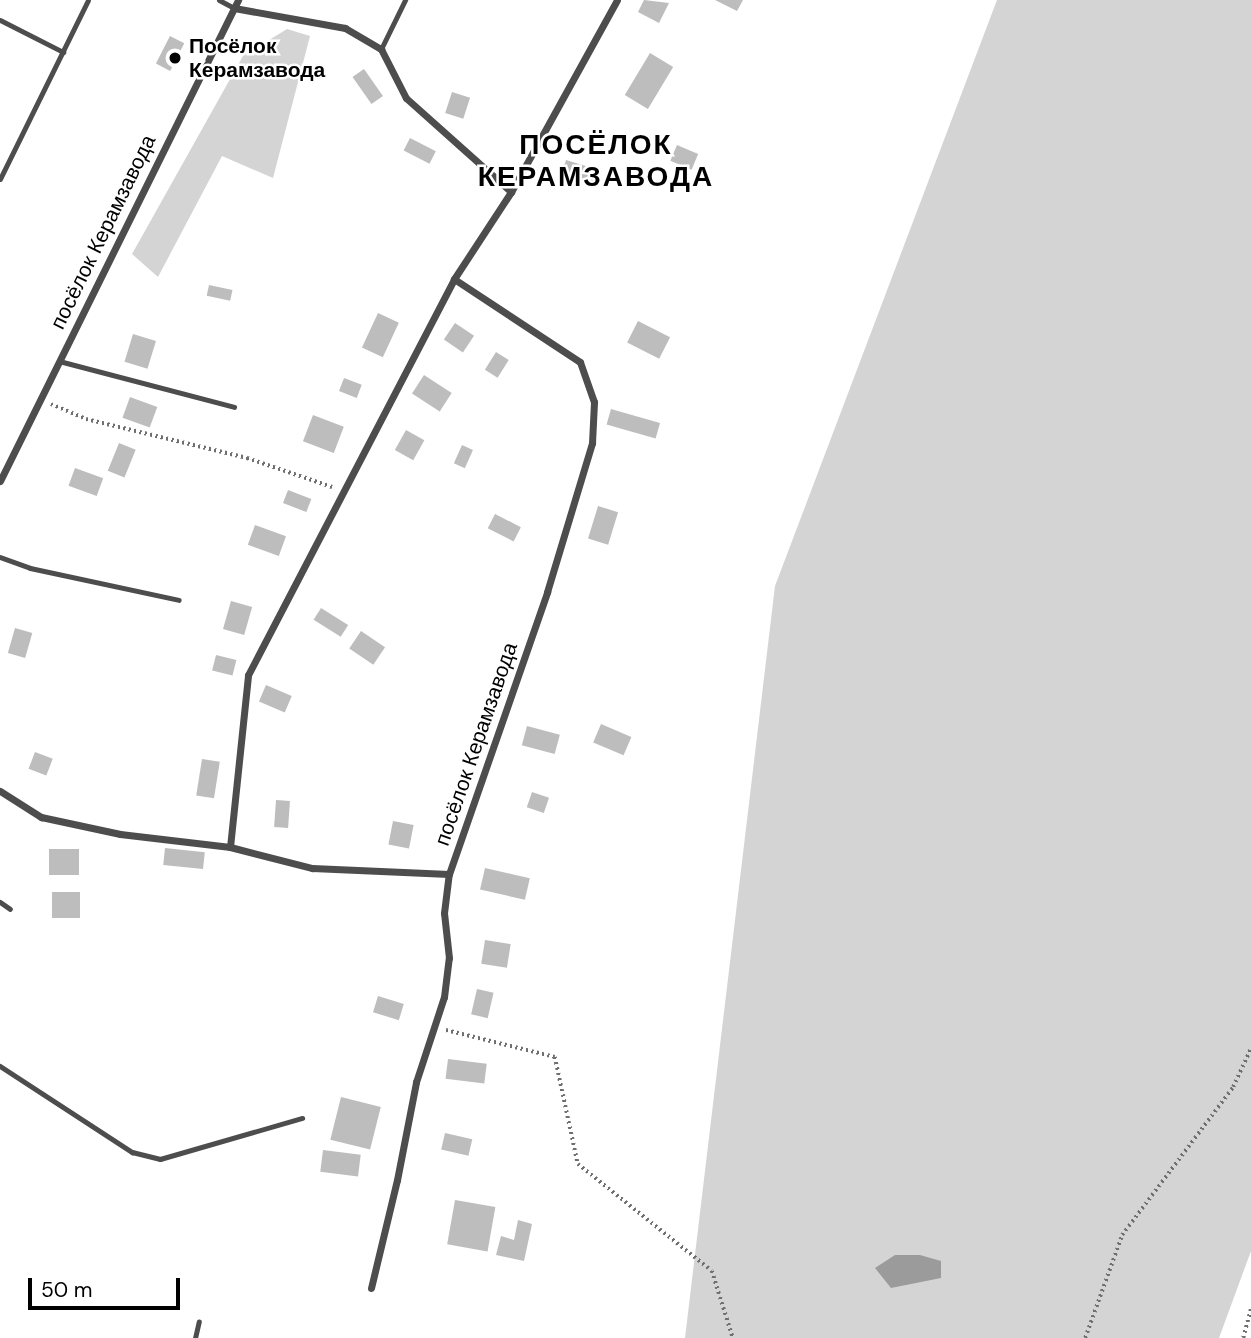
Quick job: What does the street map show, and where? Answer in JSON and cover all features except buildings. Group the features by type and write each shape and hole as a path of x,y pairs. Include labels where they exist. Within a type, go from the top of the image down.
{"street":[{"name":"посёлок Керамзавода","path":"0,481 238,0"},
{"path":"230,847 248,674 454,279 511,192 617,0"},
{"path":"234,8 345,28 381,49 405,97 511,192"},
{"name":"посёлок Керамзавода","path":"371,1288 397,1180 416,1082 444,997 449,958 444,913 449,874 551,579 592,443 594,402 580,362 454,279"},
{"path":"0,791 41,817 120,834 230,847 312,868 449,874"}],"lane":[{"path":"0,179 88,0"},
{"path":"219,0 234,8"},
{"path":"381,49 405,0"},
{"path":"0,20 63,51"},
{"path":"59,361 234,407"},
{"path":"0,557 30,568 179,600"},
{"path":"0,902 10,909"},
{"path":"0,1066 132,1152 160,1159 302,1118"},
{"path":"195,1338 199,1321"}],"path":[{"path":"40,400 86,419 247,458 344,491"},
{"path":"434,1027 555,1057 578,1164 712,1271 733,1338"},
{"path":"1085,1338 1122,1235 1233,1087 1251,1048"},
{"path":"1243,1338 1251,1308"}],"shaded area":[{"path":"997,0 1251,0 1251,1251 1219,1338 685,1338 775,586"},
{"path":"287,29 310,36 273,178 222,156 158,277 132,254 243,56"},
{"path":"895,1255 920,1255 941,1261 941,1278 891,1288 875,1268"}],"place":[{"name":"Посёлок Керамзавода","path":"175,58"}],"district":[{"name":"ПОСЁЛОК КЕРАМЗАВОДА","path":"596,161"}]}
